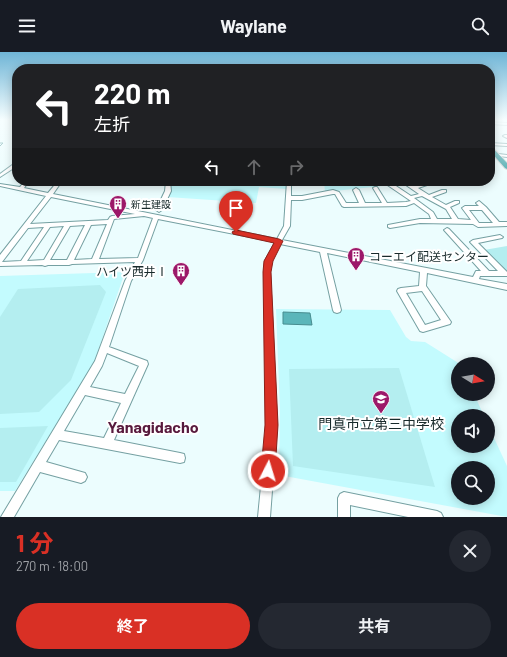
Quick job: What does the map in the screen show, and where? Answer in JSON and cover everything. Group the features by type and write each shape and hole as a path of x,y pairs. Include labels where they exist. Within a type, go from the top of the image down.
{"highway":[{"path":"499,155 507,161"},
{"path":"499,155 507,167"}],"street":[{"path":"495,144 507,146"},
{"path":"0,176 12,168"},
{"path":"0,184 146,214"},
{"path":"1,257 56,186"},
{"path":"7,517 57,435 105,349 128,281 140,260 157,213 168,191 168,186"},
{"path":"264,517 272,425 267,272 268,261 287,226 289,186"},
{"path":"392,186 432,213 435,221"},
{"path":"411,186 448,208 456,221"},
{"path":"414,188 420,186"},
{"path":"376,188 385,204"},
{"path":"356,190 363,204"},
{"path":"288,198 302,198 333,192 337,193 344,205 406,204 426,195 444,191"},
{"path":"445,207 457,202"},
{"path":"479,203 497,224"},
{"path":"484,208 465,208 478,225 507,224"},
{"path":"94,262 112,218 157,213 279,241 507,287"},
{"path":"390,226 420,221 475,222"},
{"path":"26,226 110,222"},
{"path":"69,263 89,223"},
{"path":"45,264 68,224"},
{"path":"22,264 48,225"},
{"path":"447,230 487,273"},
{"path":"475,280 478,273 505,274 473,242 500,237"},
{"path":"323,250 337,310"},
{"path":"0,264 45,264 140,260"},
{"path":"423,288 401,290 423,329 447,322 423,288 424,270"},
{"path":"105,349 144,364 107,444"},
{"path":"83,390 127,399"},
{"path":"57,435 180,458"},
{"path":"38,466 81,477"},
{"path":"344,517 344,498 437,517"}],"shaded area":[{"path":"171,186 286,186 286,189 259,187 256,203 167,197 171,189"},
{"path":"324,186 382,186 325,192"},
{"path":"507,246 507,273 484,250"},
{"path":"125,272 94,363 15,491 0,491 0,276"},
{"path":"100,285 106,292 71,380 39,412 0,414 0,317 18,289"},
{"name":"門真市立第三中学校","path":"276,309 390,310 406,337 411,341 425,342 451,358 451,401 477,401 481,409 451,409 451,453 495,453 495,440 507,466 507,517 279,475 280,412"},
{"path":"283,312 310,313 312,325 283,324"},
{"path":"399,368 435,487 293,466 289,369"},
{"path":"48,426 16,482 0,482 0,428"}],"waterway":[{"path":"0,143 3,143 0,146"}],"place":[{"name":"新生建設","path":"118,219"},
{"name":"コーエイ配送センター","path":"356,271"},
{"name":"ハイツ西井Ⅰ","path":"181,286"},
{"name":"門真市立第三中学校","path":"381,414"}],"district":[{"name":"Yanagidacho","path":"153,426"}],"route":[{"path":"236,232 279,241 268,261 267,272 272,425 268,471"}]}
